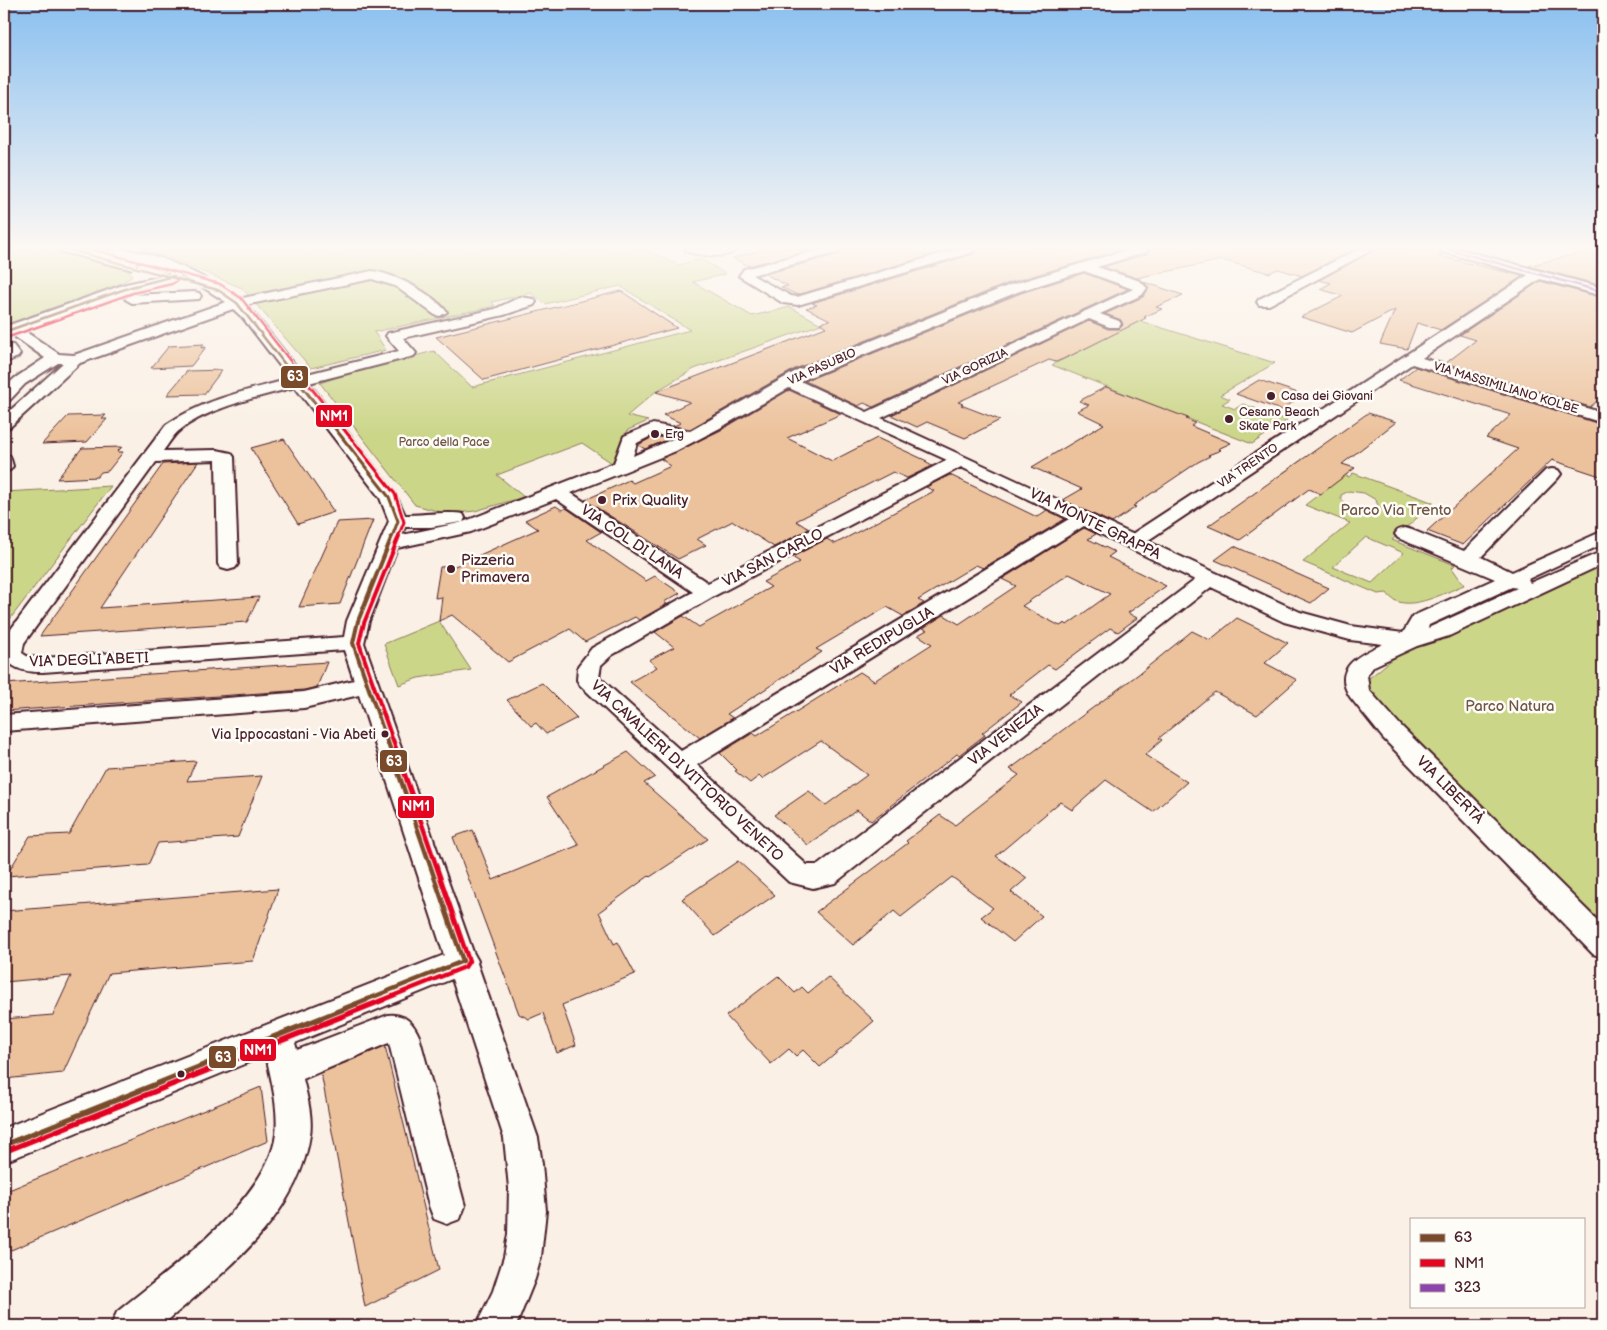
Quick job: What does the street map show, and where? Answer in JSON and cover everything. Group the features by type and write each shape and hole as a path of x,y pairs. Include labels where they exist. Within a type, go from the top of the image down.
{"street":[{"path":"8,330 61,311"},
{"path":"4,424 74,360 214,311"},
{"path":"244,311 389,497 398,520 358,620 353,643 463,961 521,1138 529,1204 527,1238 518,1276 499,1320"},
{"name":"VIA PASUBIO","path":"511,509 622,467 691,436 801,374 957,311"},
{"name":"VIA GORIZIA","path":"869,417 1094,311"},
{"name":"VIA TRENTO","path":"1132,542 1483,311"},
{"name":"VIA DEGLI ABETI","path":"353,643 43,665 27,664 14,659 11,651 13,642 150,457 172,428 186,418 210,407 297,380 409,353 393,336 499,312"},
{"path":"1087,314 1114,324"},
{"path":"8,330 55,358 74,360"},
{"path":"4,348 8,348 13,354 4,359"},
{"path":"4,397 20,381 55,358"},
{"name":"VIA MASSIMILIANO KOLBE","path":"1410,359 1603,418"},
{"name":"VIA MONTE GRAPPA","path":"789,382 869,417 1292,617 1350,633 1409,641"},
{"path":"150,457 217,455 225,457 228,564"},
{"path":"4,460 4,466"},
{"name":"VIA SAN CARLO","path":"590,663 604,650 707,592 961,460"},
{"path":"1475,562 1471,558 1472,553 1552,474"},
{"name":"VIA COL DI LANA","path":"558,492 707,592"},
{"path":"398,520 430,521 511,509"},
{"path":"388,544 464,528 511,509"},
{"name":"VIA REDIPUGLIA","path":"681,763 1083,518"},
{"path":"1405,534 1475,562 1533,589"},
{"path":"1409,641 1421,621 1603,538"},
{"name":"VIA LIBERTÀ","path":"1603,557 1440,631 1409,641 1360,666 1356,675 1358,692 1392,732 1603,945"},
{"name":"VIA VENEZIA","path":"799,874 813,877 825,875 1209,579"},
{"path":"1292,617 1370,660"},
{"name":"VIA CAVALIERI DI VITTORIO VENETO","path":"590,663 586,671 588,680 681,763 799,874"},
{"path":"4,723 304,700 367,685"},
{"path":"4,1146 463,961"},
{"path":"284,1071 381,1031 392,1028 399,1031 403,1036 448,1206"},
{"path":"131,1326 230,1240 247,1222 273,1188 282,1171 293,1133 292,1116 278,1036"}],"green space":[{"path":"4,311 43,311 4,325"},
{"name":"Parco della Pace","path":"262,311 471,311 374,332 386,350 311,368"},
{"name":"Parco della Pace","path":"660,311 743,311 752,316 773,311 797,311 821,324 694,369 655,392 627,416 648,421 628,430 612,463 582,443 497,475 524,497 475,511 448,514 415,505 320,383 346,374 434,351 472,387 690,330"},
{"path":"1140,321 1275,363 1220,395 1230,399 1222,404 1235,409 1243,404 1257,409 1249,414 1262,419 1270,414 1287,420 1252,444 1052,365"},
{"name":"Parco Via Trento","path":"1303,459 1349,477 1353,473 1434,503 1392,540 1455,565 1452,568 1464,585 1424,601 1403,603 1394,600 1387,593 1378,594 1303,562 1350,523 1305,505 1325,490 1283,473","holes":["1349,491 1364,493 1376,500 1378,506 1369,510 1363,510 1348,505 1341,498 1341,495","1366,537 1404,553 1372,583 1333,567"]},
{"path":"111,486 4,627 4,492"},
{"name":"Parco Natura","path":"1603,563 1603,936 1372,701 1368,679 1401,652"},
{"path":"439,621 471,670 418,678 399,685 384,644"}],"building":[{"path":"540,311 651,311 677,328 484,380 436,337"},
{"path":"812,311 939,311 795,369 690,429 673,426 681,423 663,415 690,402 656,392 826,327 820,323 830,320"},
{"path":"977,311 1080,311 873,407 864,403 858,406 805,381"},
{"path":"1112,311 1157,311 1072,355 1056,362 1049,360 958,402 963,404 961,405 1000,420 965,438 927,422 917,427 891,415 1089,321 1108,329 1119,329 1123,325 1121,320 1105,314"},
{"path":"1313,311 1393,311 1352,333 1301,317"},
{"path":"1395,311 1470,311 1441,330 1417,323 1407,349 1380,344"},
{"path":"1495,311 1603,311 1603,396 1590,407 1446,363 1476,340 1460,335"},
{"path":"204,344 201,348 206,347 191,366 151,368 169,346"},
{"path":"1416,367 1603,425 1603,477 1552,460 1463,545 1427,531 1518,449 1486,438 1511,415 1399,380"},
{"path":"222,370 204,394 167,395 187,371"},
{"path":"1259,380 1304,395 1281,410 1236,394"},
{"path":"1106,387 1188,418 1186,419 1195,423 1191,426 1231,443 1218,449 1221,450 1208,455 1210,456 1198,462 1133,506 1136,507 1112,523 1063,500 1082,489 1032,467 1104,424 1077,411 1089,405 1079,401"},
{"path":"789,390 841,414 787,438 832,461 877,438 927,461 925,462 932,466 907,478 893,472 796,521 809,529 774,547 733,521 697,539 706,545 678,559 585,500 629,480 633,483 671,466 661,459 721,430"},
{"path":"1368,413 1396,422 1342,464 1355,468 1321,494 1309,489 1240,540 1208,526"},
{"path":"106,415 102,419 107,419 87,442 42,444 68,416"},
{"path":"655,436 669,439 645,449 638,445"},
{"path":"284,439 334,512 298,524 251,448"},
{"path":"122,447 117,452 123,452 108,471 101,472 97,477 57,479 82,448"},
{"path":"198,462 100,608 259,597 247,622 40,636 163,464"},
{"path":"950,475 1037,517 1047,510 1065,519 983,568 976,565 918,600 924,603 903,616 887,607 816,649 822,652 727,714 733,718 700,738 630,682 657,667 649,660 674,647 655,632 683,616 699,627 771,587 763,582 800,562 792,557 827,539 835,544 934,491 926,487"},
{"path":"556,506 562,510 566,508 601,532 587,540 646,581 655,576 680,593 664,602 667,604 639,620 635,617 585,642 570,629 508,662 452,615 439,621 442,597 435,598 440,567 455,566 538,529 525,520"},
{"path":"373,520 340,604 299,607 337,522"},
{"path":"1084,528 1096,534 1088,539 1115,552 1108,557 1166,586 1128,613 1137,618 1118,632 1110,628 1055,669 1048,665 1009,695 1022,702 982,733 985,735 959,755 957,754 871,821 857,810 808,845 774,815 809,791 826,805 867,775 821,741 762,779 759,776 750,783 735,771 737,770 720,753 753,733 757,736 860,672 874,681 932,644 918,635 927,630 923,628 944,615 959,624 1016,586 1002,579","holes":["1069,574 1110,594 1067,625 1065,623 1060,626 1022,606"]},
{"path":"1234,546 1329,588 1311,603 1215,560"},
{"path":"1237,618 1288,643 1265,663 1297,680 1257,715 1215,692 1159,738 1162,740 1145,755 1187,782 1153,812 1106,780 1072,810 1060,802 996,856 1027,878 1011,892 1042,916 1013,942 981,917 993,908 952,877 901,917 894,911 853,945 816,912 908,843 906,841 940,815 955,825 1019,775 1010,769 1140,673 1192,631 1210,640"},
{"path":"327,662 317,687 304,690 4,711 4,684"},
{"path":"542,683 577,718 546,734 536,723 531,726 507,700"},
{"path":"628,752 655,777 644,783 708,839 649,876 599,912 614,944 618,942 635,974 562,1005 576,1045 557,1053 543,1013 529,1019 519,1014 453,837 473,830 493,880 579,845 547,797"},
{"path":"196,761 187,781 262,776 238,837 158,843 148,865 6,876 30,836 69,834 106,767"},
{"path":"738,861 775,895 715,936 682,899"},
{"path":"278,889 253,961 109,973 63,1073 4,1079 4,1019 53,1015 71,976 4,982 4,911"},
{"path":"778,976 795,993 802,987 808,993 828,977 874,1021 820,1067 803,1050 796,1056 789,1049 771,1064 726,1016"},
{"path":"385,1046 439,1270 365,1307 321,1073"},
{"path":"261,1087 268,1141 4,1253 4,1192"}],"transit line":[{"name":"63","path":"4,332 63,311"},
{"name":"NM1","path":"6,338 82,311"},
{"name":"63","path":"4,1145 463,961 353,643 358,621 398,521 389,497 243,311"},
{"name":"NM1","path":"6,1151 465,967 469,961 359,643 364,623 404,522 395,494 251,311"}],"place":[{"name":"Casa dei Giovani","path":"1271,396"},
{"name":"Cesano Beach Skate Park","path":"1229,419"},
{"name":"Erg","path":"655,434"},
{"name":"Prix Quality","path":"602,500"},
{"name":"Pizzeria Primavera","path":"451,569"},
{"name":"Via Ippocastani - Via Abeti","path":"385,734"}]}
